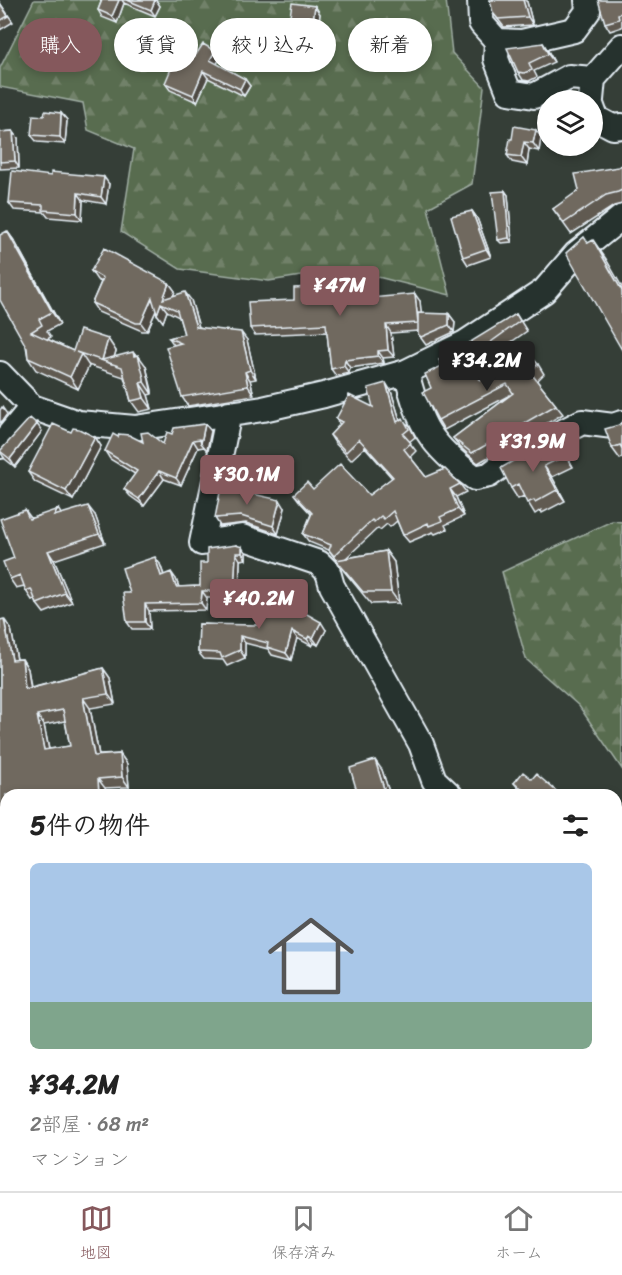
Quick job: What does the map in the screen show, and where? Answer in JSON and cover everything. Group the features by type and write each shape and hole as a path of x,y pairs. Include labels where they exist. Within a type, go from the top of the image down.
{"street":[{"path":"480,0 481,23 497,41 496,58 509,92 534,96 537,94"},
{"path":"497,41 522,42 574,30 588,11 587,0"},
{"path":"545,90 570,77 592,90 622,46"},
{"path":"603,122 613,127 622,126"},
{"path":"0,374 32,407 78,423 135,428 263,409 406,372 465,343 544,291 576,254 622,217"},
{"path":"406,372 416,409 427,433 449,459 475,478 489,475 509,460 582,422 613,426 622,423"},
{"path":"0,446 32,407"},
{"path":"229,413 202,543 242,537 319,563 328,572 332,586 422,744 434,780 444,789"}],"green space":[{"path":"34,0 446,0 452,53 484,87 472,184 428,208 450,295 346,269 269,281 180,269 121,232 134,149 88,130 83,103 0,87 0,68 18,32 18,72 102,72 102,18 25,18"},
{"path":"612,521 622,522 622,769 579,706 526,659 502,572"}],"building":[{"path":"102,0 119,0 112,16 98,10"},
{"path":"127,0 155,0 151,10"},
{"path":"490,0 523,0 528,17 498,19 493,13"},
{"path":"598,0 621,0 622,13 618,14 619,19 605,23"},
{"path":"0,3 8,16 0,21"},
{"path":"292,3 315,6 313,18 290,18"},
{"path":"543,43 548,54 529,63 532,70 524,73 518,72 507,48"},
{"path":"203,44 210,48 210,72 232,72 245,79 240,89 203,71 193,95 165,83 170,72 198,72 198,52"},
{"path":"45,111 61,113 60,137 31,135 33,115 44,116"},
{"path":"514,126 536,130 533,143 524,142 521,157 507,155"},
{"path":"13,131 15,161 0,162 0,132"},
{"path":"622,165 622,190 606,195 564,223 553,209 579,190 575,174"},
{"path":"12,171 51,176 51,172 104,177 101,197 78,193 77,213 43,210 43,205 9,203"},
{"path":"505,191 509,238 498,240 492,192"},
{"path":"472,211 486,249 463,257 451,216"},
{"path":"7,231 52,312 39,319 42,325 31,332 73,351 80,330 108,339 102,360 133,352 134,356 138,355 144,378 144,382 140,383 144,398 131,401 122,367 76,352 81,354 70,377 28,358 27,348 0,300 0,235"},
{"path":"584,237 588,243 593,240 622,291 622,350 566,253"},
{"path":"104,248 169,283 163,299 185,292 196,327 241,332 250,370 245,372 248,386 182,397 166,347 181,343 169,338 184,334 177,310 161,303 157,314 152,298 141,323 136,323 92,303 103,278 91,271"},
{"path":"365,277 367,294 370,298 415,294 418,323 386,325 388,350 378,351 378,356 345,360 344,366 331,369 326,324 250,328 248,302 294,300 294,288 351,285 351,278"},
{"path":"418,313 449,314 449,325 421,337 418,334"},
{"path":"516,314 520,321 488,344 465,349 480,380 499,364 505,371 527,352 538,364 530,372 556,405 472,453 453,438 513,393 507,384 438,420 423,392 431,388 425,374 442,366 439,360 455,355 454,352"},
{"path":"386,383 397,422 403,418 409,429 403,434 411,443 404,449 426,477 445,469 460,484 450,489 458,509 440,517 442,521 429,526 428,523 403,535 393,511 384,519 381,516 374,522 372,520 334,556 329,550 331,545 303,534 312,513 294,494 307,482 313,489 340,464 369,495 393,477 359,439 346,452 330,435 342,422 336,419 349,395 373,407 368,388"},
{"path":"30,418 37,424 10,459 0,451"},
{"path":"622,422 622,449 620,445 612,448 605,429"},
{"path":"53,424 71,432 73,428 79,429 95,437 66,491 28,472"},
{"path":"205,424 201,443 200,439 193,440 176,478 159,471 139,499 124,489 137,471 105,451 113,434 118,437 119,434 129,435 143,442 141,433 148,432 163,444 167,432 172,434 174,428"},
{"path":"559,443 565,456 544,466 557,490 535,502 534,500 527,503 518,484 511,488 501,468 530,451 533,456"},
{"path":"221,487 280,500 273,526 241,516 215,518"},
{"path":"88,506 99,534 48,551 65,593 37,604 31,589 26,591 20,575 10,579 3,562 14,558 0,519 25,510 29,519 58,509 54,516"},
{"path":"236,545 242,547 242,553 236,553 234,591 202,591 201,603 145,604 145,622 127,622 123,593 130,593 122,568 155,557 161,576 171,572 176,587 200,586 200,563 207,563 207,549"},
{"path":"386,551 391,592 363,592 336,560"},
{"path":"265,598 291,605 321,622 313,638 309,636 307,639 292,631 286,653 267,647 268,643 240,636 240,650 222,658 220,653 198,652 199,624 257,625"},
{"path":"4,619 12,660 22,659 25,689 103,668 108,694 83,698 94,756 120,754 122,777 98,779 99,789 0,789 0,620","holes":["63,710 70,746 44,750 37,715"]},
{"path":"375,760 384,789 356,789 350,768"},
{"path":"523,772 532,779 536,774 554,789 522,789 514,783"}]}
